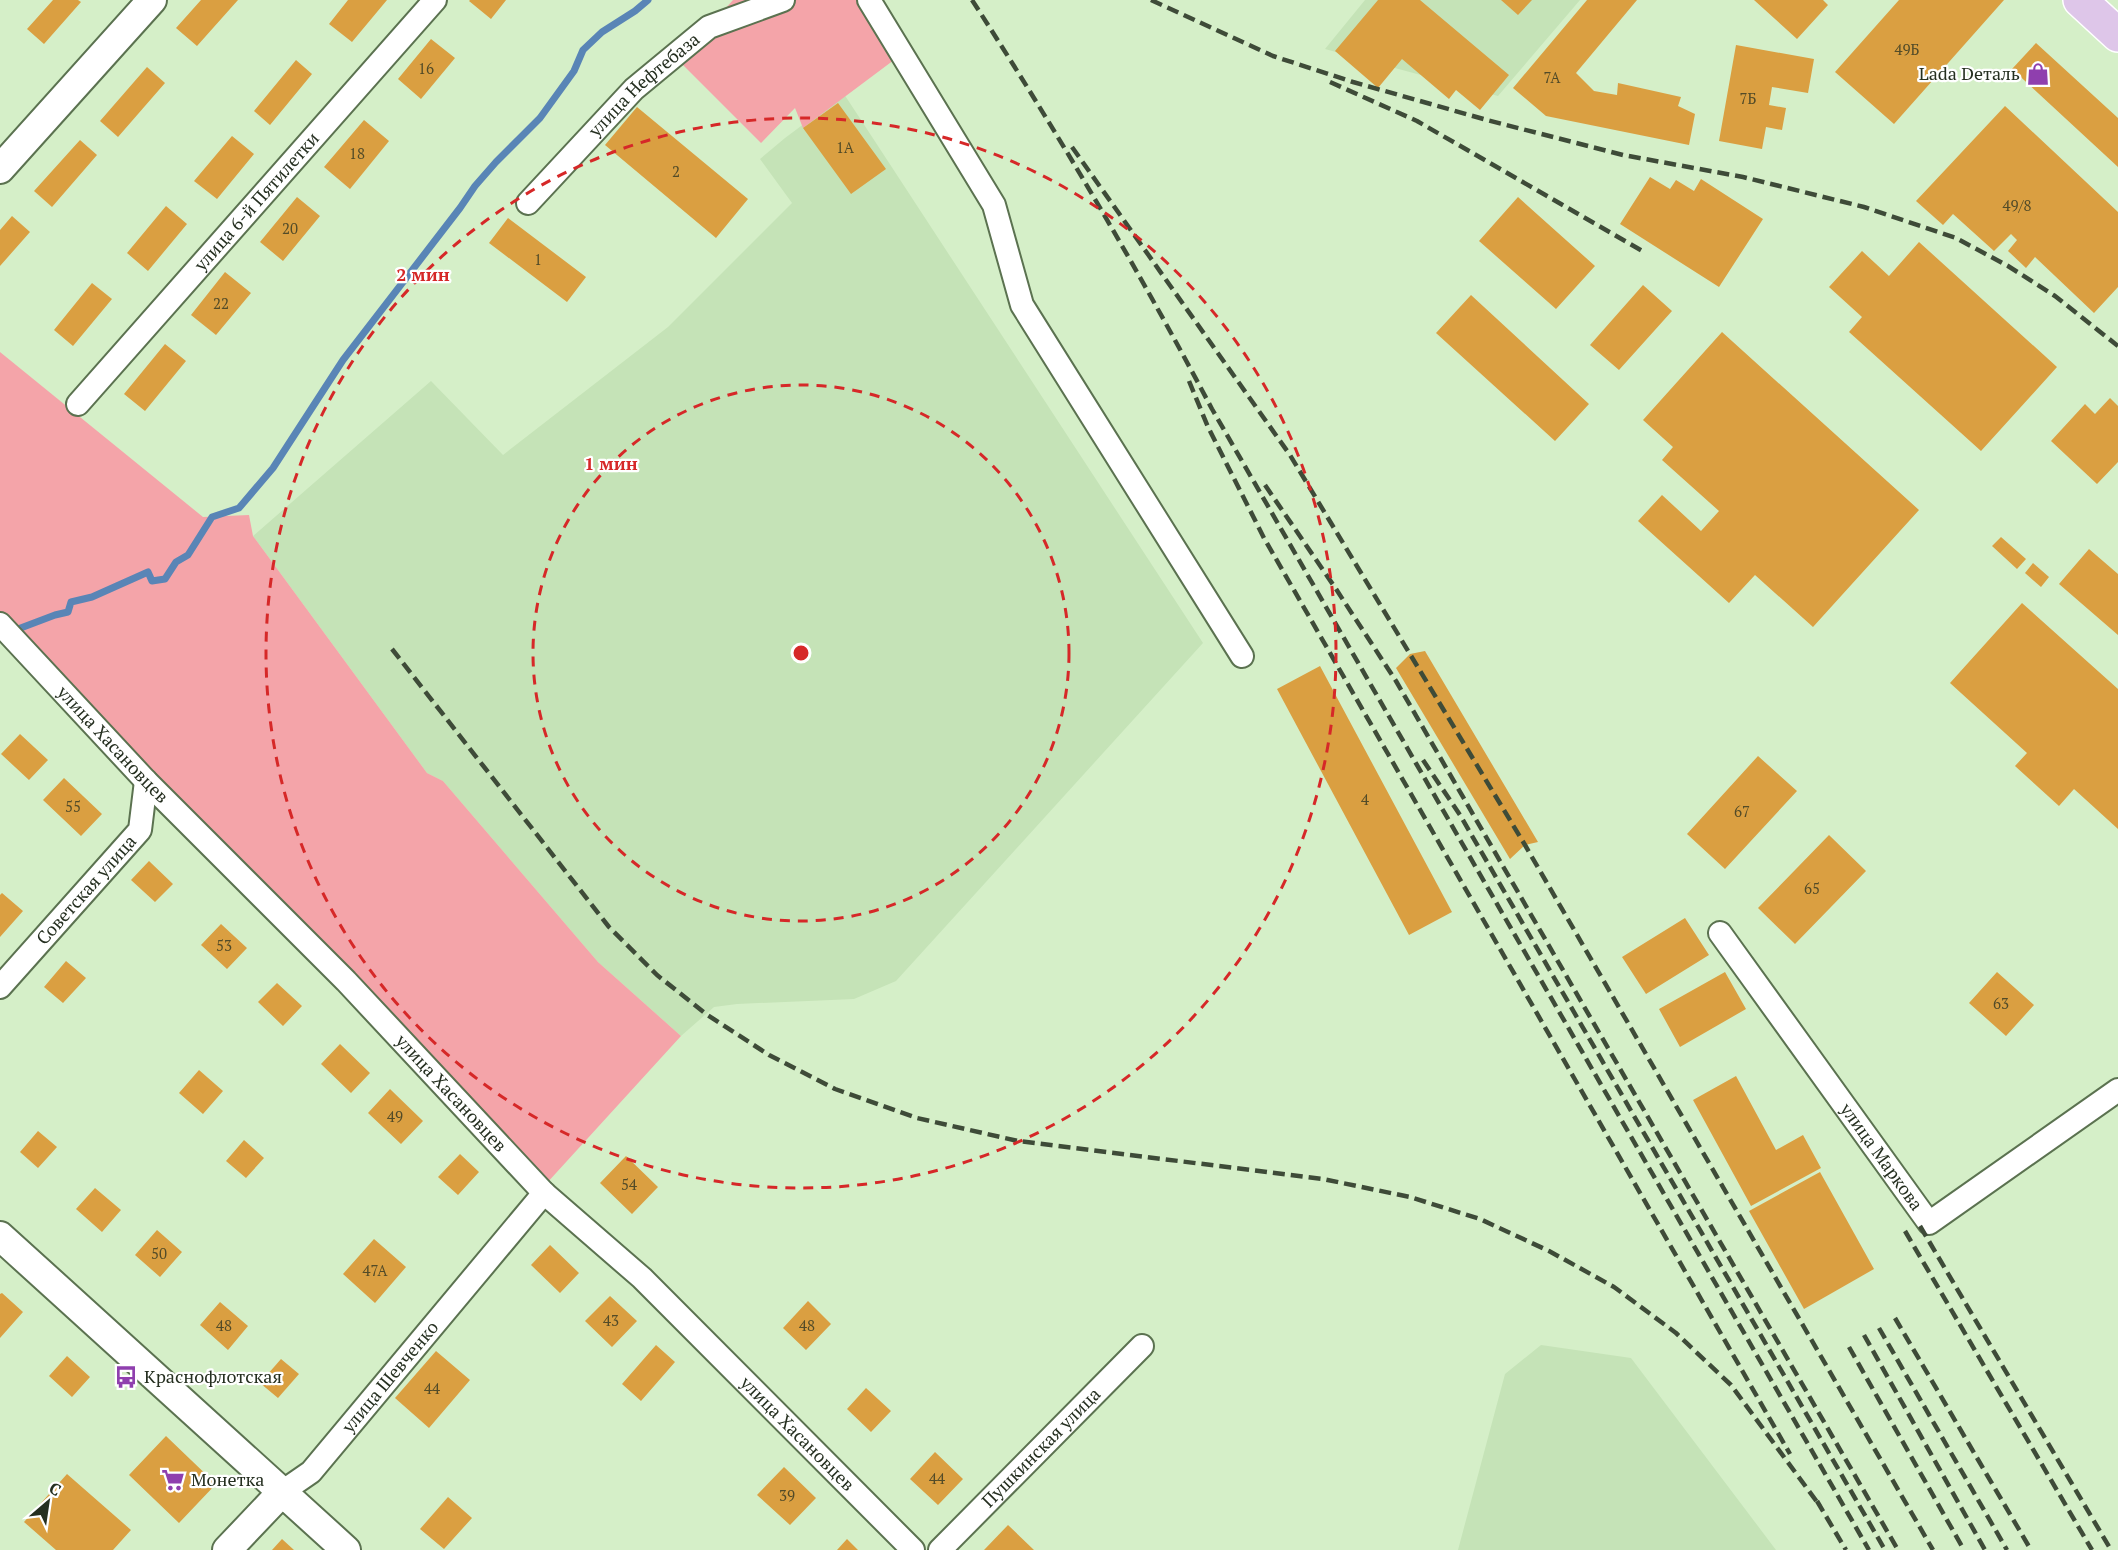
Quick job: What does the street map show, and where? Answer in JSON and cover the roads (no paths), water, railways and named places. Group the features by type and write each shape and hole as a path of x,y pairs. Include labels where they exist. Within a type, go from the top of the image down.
{"main road":[{"path":"2080,0 2118,34"}],"street":[{"path":"0,169 152,0"},
{"name":"улица 6-й Пятилетки","path":"78,404 435,0"},
{"name":"улица Нефтебаза","path":"528,203 634,89 709,27 783,0"},
{"path":"869,0 994,205 1022,305 1242,656"},
{"name":"улица Хасановцев","path":"0,624 146,781 346,981 544,1193 642,1278 914,1550"},
{"name":"Советская улица","path":"0,987 140,830 146,781"},
{"name":"улица Маркова","path":"1720,933 1929,1223 2118,1090"},
{"name":"улица Шевченко","path":"226,1550 282,1492 311,1472 544,1193"},
{"path":"0,1236 346,1550"},
{"name":"Пушкинская улица","path":"940,1550 1142,1346"}],"waterway":[{"path":"18,629 68,612 71,602 92,597 148,572 152,581 165,579 176,562 188,555 212,517 239,508 273,468 343,360 475,186 540,118 574,71 583,50 602,32 648,0"}],"railway":[{"path":"972,0 1035,100 1126,253 1212,409 1869,1550"},
{"path":"1151,0 1273,56 1353,82 1623,155 1743,177 1864,207 1956,238 2008,266 2055,296 2118,346"},
{"path":"1330,82 1417,121 1644,252"},
{"path":"1072,147 1290,455 1525,845 1933,1550"},
{"path":"1189,381 1208,427 1264,538 1790,1454"},
{"path":"1265,485 1396,681 1898,1550"},
{"path":"392,649 609,927 657,975 706,1014 769,1055 835,1089 917,1118 1018,1141 1323,1179 1410,1197 1480,1219 1549,1251 1614,1287 1676,1333 1731,1385 1820,1506"},
{"path":"1423,760 1460,815 1885,1550"},
{"path":"1920,1226 2111,1550"},
{"path":"1905,1231 2092,1550"},
{"path":"1895,1318 2031,1550"},
{"path":"1879,1328 2007,1550"},
{"path":"1864,1335 1985,1550"},
{"path":"1849,1347 1964,1550"},
{"path":"1817,1501 1846,1550"}],"place":[{"name":"Lada Dеталь","path":"2038,74"},
{"name":"Краснофлотская","path":"126,1377"},
{"name":"Монетка","path":"173,1480"}]}
